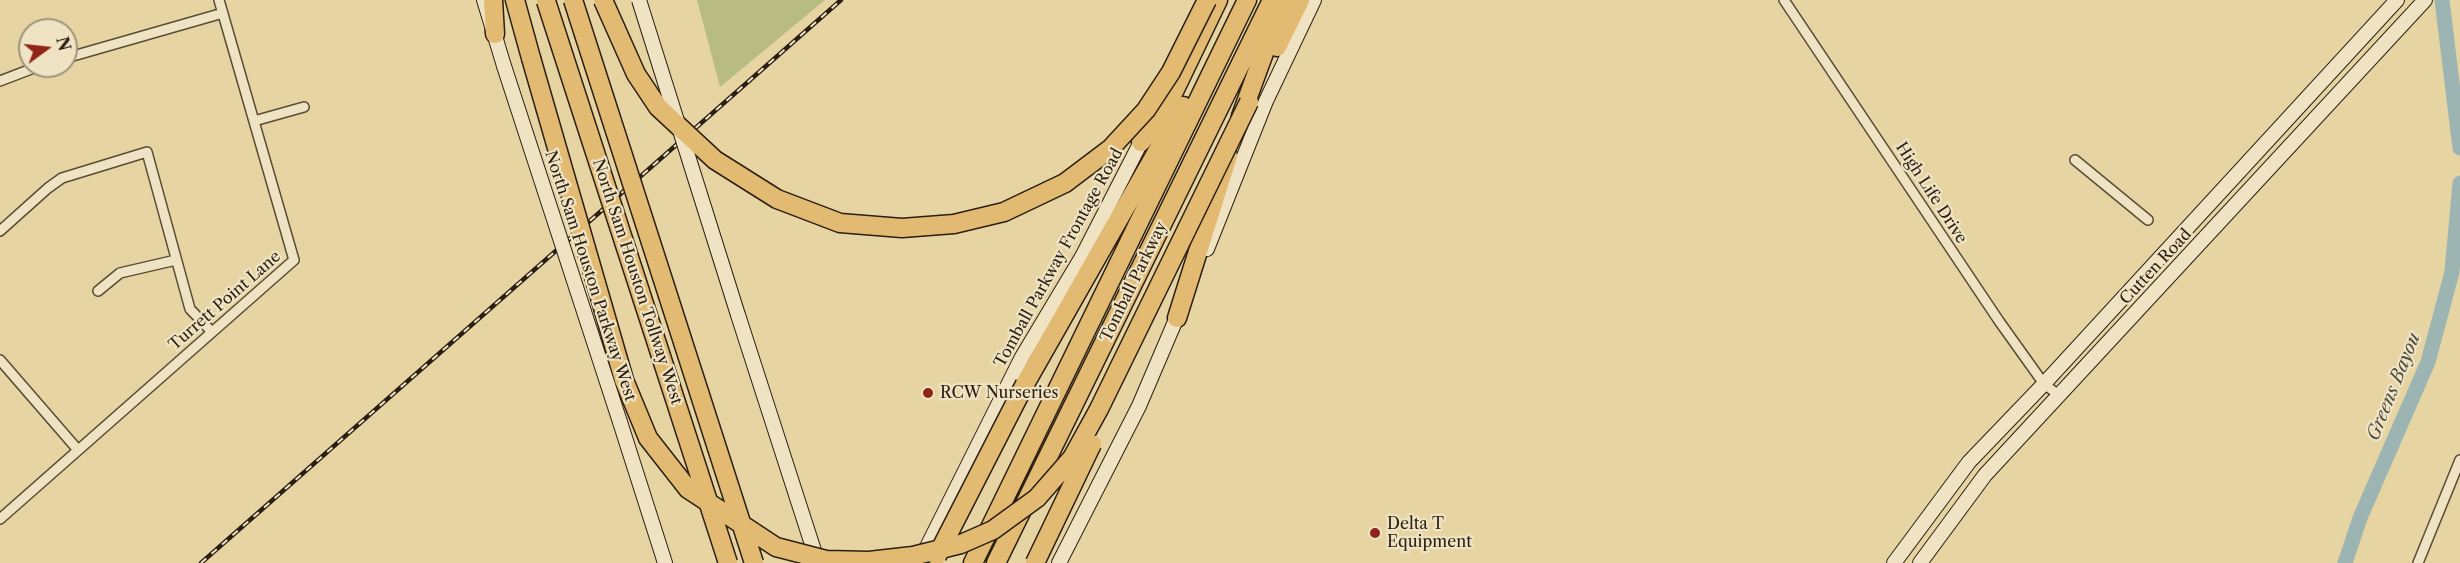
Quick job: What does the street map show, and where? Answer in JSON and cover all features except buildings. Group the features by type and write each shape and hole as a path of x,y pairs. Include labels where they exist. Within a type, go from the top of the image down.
{"highway":[{"path":"493,0 495,34"},
{"path":"515,0 624,380 648,438 688,489 776,546 826,560 869,561 913,556 961,544 993,530 1037,498 1072,458 1099,409 1300,0"},
{"name":"North Sam Houston Tollway West","path":"546,0 728,563"},
{"name":"North Sam Houston Tollway West","path":"573,0 754,563"},
{"path":"603,0 636,74 658,106 715,160 777,199 840,224 902,228 954,224 1004,212 1065,183 1110,149 1146,110 1171,72 1209,0"},
{"path":"1142,142 1164,110 1218,0"},
{"path":"933,563 1025,384 1245,0"},
{"name":"Tomball Parkway","path":"974,563 1245,0"},
{"name":"Tomball Parkway","path":"996,563 1272,0"},
{"path":"1177,318 1252,81 1283,0"},
{"path":"1035,563 1211,199 1242,130 1249,102"}],"main road":[{"name":"North Sam Houston Parkway West","path":"484,0 665,563"},
{"path":"639,0 738,315 820,563"},
{"name":"Tomball Parkway Frontage Road","path":"919,563 1022,357 1083,255 1142,142 1209,0"},
{"path":"1059,563 1139,406 1266,101 1314,0"},
{"name":"Cutten Road","path":"1894,563 1969,462 2044,384 2397,0"},
{"name":"Cutten Road","path":"1920,563 1985,475 2421,4"},
{"path":"2152,266 2167,280"}],"street":[{"name":"Turrett Point Lane","path":"0,519 294,260 219,0"},
{"name":"High Life Drive","path":"1784,0 2044,384 2060,396"},
{"path":"78,55 223,13"},
{"path":"0,81 18,74"},
{"path":"254,121 304,107"},
{"path":"0,231 62,178 147,152 190,309 212,332"},
{"path":"2075,159 2148,220"},
{"path":"98,291 120,273 176,260"},
{"path":"0,360 78,450"},
{"path":"2418,563 2460,460"}],"green space":[{"path":"697,0 825,0 720,87"}],"waterway":[{"name":"Greens Bayou","path":"2442,0 2460,148"},
{"name":"Greens Bayou","path":"2345,563 2360,518 2428,362 2452,272 2460,183"}],"railway":[{"path":"201,563 841,0"}],"place":[{"name":"RCW Nurseries","path":"928,393"},
{"name":"Delta T Equipment","path":"1375,533"}]}
